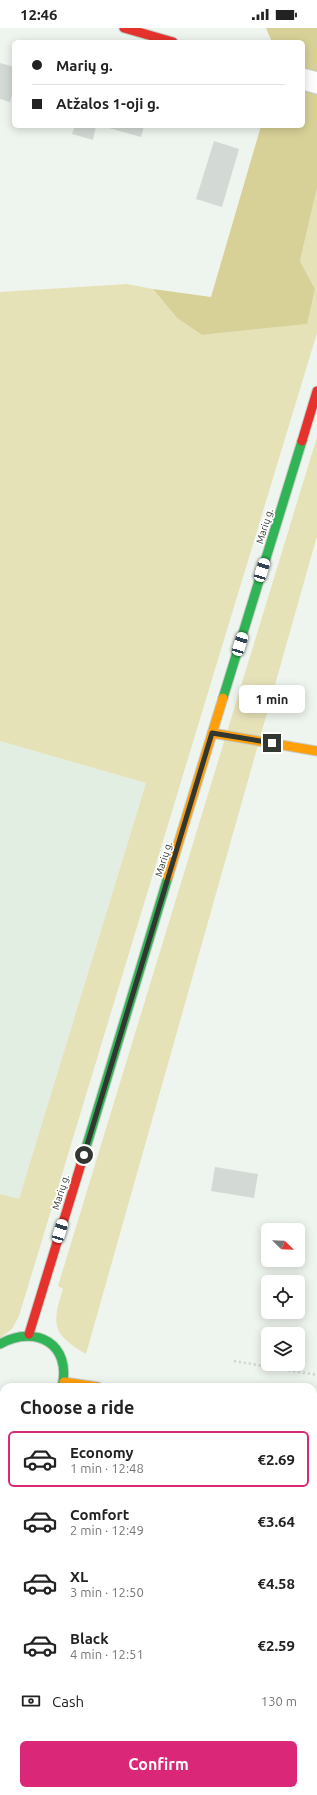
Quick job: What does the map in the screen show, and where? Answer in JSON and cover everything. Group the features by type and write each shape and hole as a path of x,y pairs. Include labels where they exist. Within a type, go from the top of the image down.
{"street":[{"path":"124,28 166,40"},
{"path":"305,80 317,83"},
{"name":"Marių g.","path":"29,1334 317,391"},
{"path":"212,733 317,751"},
{"path":"0,1344 17,1334 29,1334 42,1337 53,1345 61,1356 65,1368 63,1383"}],"path":[{"path":"234,1361 317,1375"}],"shaded area":[{"path":"266,28 317,28 317,188 300,261 315,289 307,324 202,335 177,318 153,289 211,297 260,128 305,128 305,40 271,40"},
{"path":"317,188 317,333 19,1316 12,1329 0,1338 0,1194 19,1199 146,783 0,741 0,292 127,284 153,289 177,318 202,335 306,324 315,289 300,261"},
{"path":"317,437 317,536 86,1354 67,1341 58,1328 56,1321 57,1312 63,1289 58,1286"},
{"path":"0,741 146,783 19,1200 0,1194"}],"building":[{"path":"0,63 12,66 12,94 10,102 0,99"},
{"path":"74,128 96,128 93,140 72,134"},
{"path":"109,128 143,128 141,137"},
{"path":"214,141 239,149 222,207 196,199"},
{"path":"215,1167 258,1174 254,1198 211,1191"}],"traffic: fast":[{"path":"223,698 302,441"},
{"path":"81,1164 168,877"},
{"path":"0,1344 13,1338 26,1336 38,1337 48,1342 56,1349 62,1359 64,1372 63,1383"}],"traffic: slow":[{"path":"168,877 223,698"},
{"path":"212,733 317,751"},
{"path":"64,1382 71,1383"}],"traffic: jam":[{"path":"124,28 166,40"},
{"path":"302,441 317,391"},
{"path":"29,1334 81,1164"}],"route":[{"path":"84,1155 212,733 272,743"}]}
